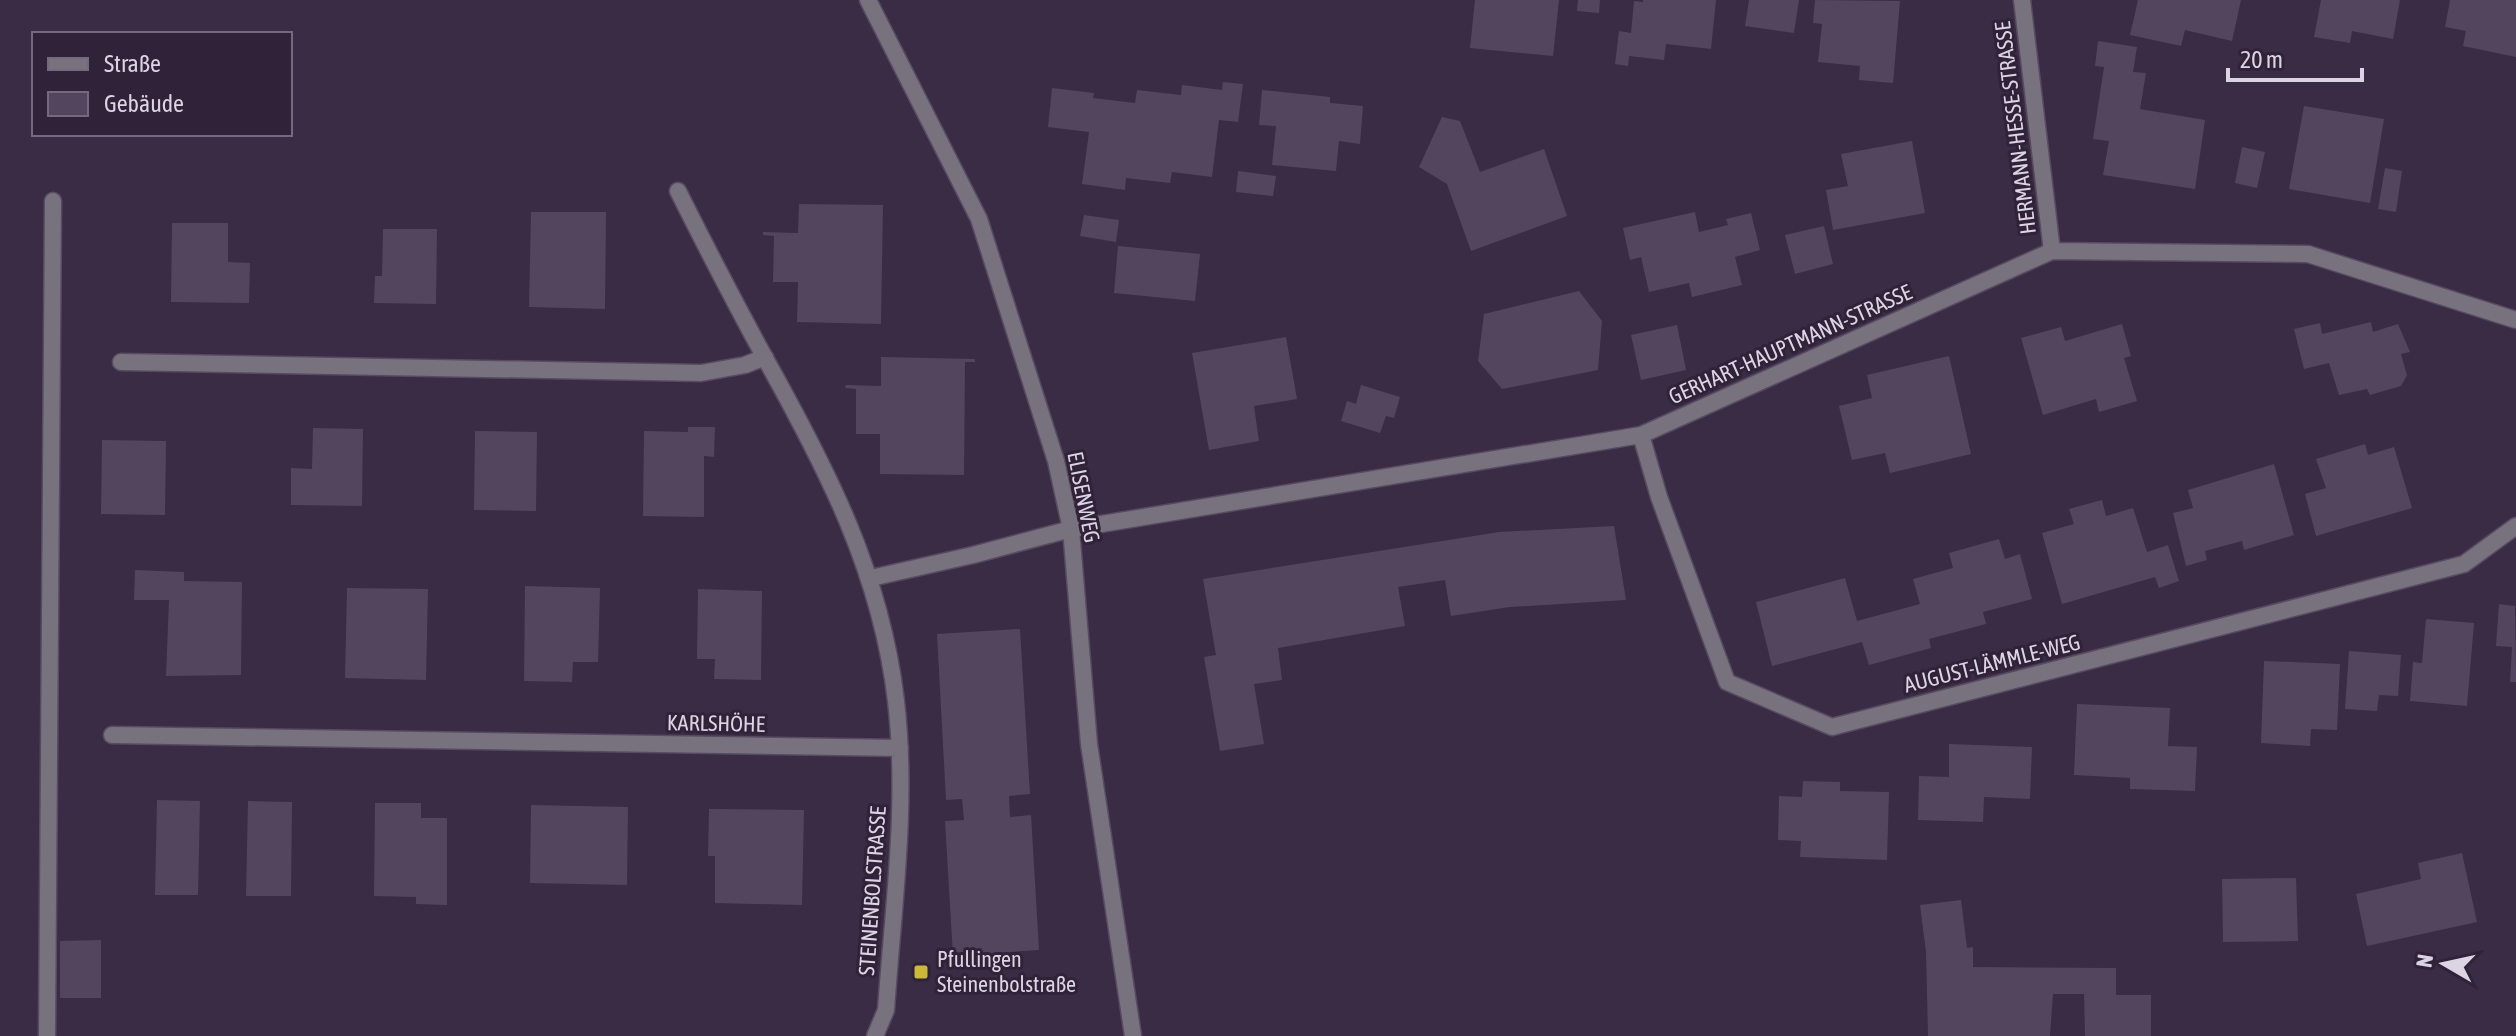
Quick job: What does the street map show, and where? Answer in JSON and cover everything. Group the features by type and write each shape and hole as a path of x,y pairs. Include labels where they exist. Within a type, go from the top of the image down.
{"street":[{"name":"ELISENWEG","path":"868,0 979,219 1056,461 1071,529 1089,744 1133,1036"},
{"name":"HERMANN-HESSE-STRASSE","path":"2022,0 2052,251"},
{"path":"678,191 823,465 855,535 871,578 889,656 900,748"},
{"path":"47,1036 53,201"},
{"name":"GERHART-HAUPTMANN-STRASSE","path":"1071,529 1641,435 2052,251 2308,254 2516,320"},
{"path":"121,362 701,373 736,367 765,357"},
{"name":"AUGUST-LÄMMLE-WEG","path":"1641,435 1659,497 1727,682 1832,727 2464,564 2516,526"},
{"path":"871,578 1071,529"},
{"name":"KARLSHÖHE","path":"112,735 900,748"},
{"name":"STEINENBOLSTRASSE","path":"875,1036 886,1010 900,826 900,748"}],"building":[{"path":"1475,0 1559,0 1553,56 1470,48"},
{"path":"1578,0 1600,0 1599,13 1577,11"},
{"path":"1716,0 1711,49 1666,44 1664,60 1629,56 1628,66 1615,64 1619,31 1631,33 1634,1"},
{"path":"1749,0 1799,0 1794,33 1745,26"},
{"path":"1815,0 1900,1 1893,83 1859,80 1860,66 1818,62 1822,24 1813,23"},
{"path":"2138,0 2241,0 2232,41 2185,30 2181,46 2130,35"},
{"path":"2321,0 2400,0 2393,39 2352,31 2350,43 2314,37"},
{"path":"2450,0 2516,0 2516,57 2463,46 2466,31 2445,27"},
{"path":"2098,41 2137,47 2133,72 2146,73 2140,109 2205,120 2195,189 2103,175 2109,141 2093,139 2104,67 2095,66"},
{"path":"1223,82 1243,84 1238,122 1219,120 1212,177 1172,172 1170,183 1126,178 1125,190 1082,184 1089,132 1048,127 1052,88 1094,93 1093,98 1135,103 1137,90 1181,95 1182,85 1222,90"},
{"path":"1262,90 1330,97 1330,103 1363,106 1360,144 1339,141 1336,171 1272,165 1276,126 1259,125"},
{"path":"2304,106 2384,119 2370,203 2289,189"},
{"path":"1442,117 1460,121 1480,172 1544,149 1567,216 1471,251 1447,184 1419,167"},
{"path":"1912,141 1925,213 1833,230 1826,190 1848,186 1841,154"},
{"path":"2242,147 2265,152 2257,188 2235,183"},
{"path":"2385,168 2402,171 2396,212 2378,209"},
{"path":"1238,171 1276,176 1273,196 1236,192"},
{"path":"799,204 883,205 881,324 797,322 798,282 773,282 774,236 763,235 763,232 798,233"},
{"path":"531,212 606,212 605,309 529,307"},
{"path":"1695,212 1699,232 1728,225 1726,219 1751,213 1760,250 1735,257 1742,285 1692,297 1689,283 1649,292 1641,257 1630,260 1623,228"},
{"path":"1084,215 1119,220 1116,242 1080,236"},
{"path":"172,223 228,223 228,262 250,263 249,303 171,302"},
{"path":"1824,226 1833,264 1795,274 1785,235"},
{"path":"383,229 437,229 436,304 374,303 375,276 382,276"},
{"path":"1118,246 1200,254 1195,301 1114,293"},
{"path":"1579,291 1602,321 1598,370 1502,389 1478,361 1484,314"},
{"path":"2371,322 2373,332 2398,324 2410,352 2401,354 2407,375 2401,386 2370,395 2367,389 2339,395 2329,363 2304,369 2294,329 2320,323 2322,334"},
{"path":"2122,324 2131,356 2124,358 2137,401 2099,412 2096,399 2043,415 2021,338 2061,327 2065,341"},
{"path":"1677,325 1686,370 1641,380 1631,335"},
{"path":"1286,337 1297,399 1254,406 1259,441 1209,450 1192,353"},
{"path":"1949,356 1971,454 1890,473 1885,453 1852,460 1839,406 1872,398 1867,375"},
{"path":"881,357 975,359 975,362 965,362 964,475 880,474 880,434 856,434 856,389 845,388 846,385 881,386"},
{"path":"1361,385 1400,397 1394,418 1386,416 1380,433 1341,421 1347,401 1356,404"},
{"path":"688,427 715,427 714,457 704,456 704,517 643,516 644,431 688,432"},
{"path":"313,428 363,429 362,506 291,505 291,468 312,469"},
{"path":"475,431 537,432 536,511 474,510"},
{"path":"102,440 166,441 165,515 101,514"},
{"path":"2365,444 2368,455 2394,447 2412,508 2316,536 2305,494 2326,488 2316,459"},
{"path":"2274,464 2294,535 2244,550 2242,541 2205,551 2207,560 2186,566 2173,513 2193,508 2188,490"},
{"path":"2102,500 2106,516 2133,508 2147,552 2168,545 2179,581 2159,588 2155,577 2062,604 2042,533 2074,524 2069,509"},
{"path":"1614,526 1626,600 1510,607 1451,616 1445,580 1398,587 1405,626 1278,648 1282,680 1254,684 1264,744 1220,751 1204,657 1216,655 1203,579 1499,532"},
{"path":"1999,539 2005,559 2020,554 2032,599 1983,612 1986,624 1929,639 1931,648 1869,665 1862,642 1772,666 1756,602 1845,578 1857,621 1920,604 1913,579 1953,568 1949,553"},
{"path":"135,570 184,572 184,581 242,582 241,675 166,676 169,600 134,600"},
{"path":"525,586 600,588 598,662 573,662 572,682 524,681"},
{"path":"347,588 428,589 426,680 345,678"},
{"path":"698,589 762,591 761,680 714,679 715,659 697,659"},
{"path":"2499,604 2515,606 2516,682 2510,682 2512,647 2496,646"},
{"path":"2426,619 2474,623 2467,706 2410,701 2413,662 2422,663"},
{"path":"1020,629 1030,794 1009,796 1010,817 1031,815 1039,950 953,956 945,821 964,820 962,799 946,800 937,634"},
{"path":"2349,651 2401,655 2398,696 2379,695 2377,711 2345,709"},
{"path":"2264,661 2340,664 2337,730 2311,729 2310,746 2261,743"},
{"path":"2077,704 2170,708 2168,746 2197,747 2195,791 2130,789 2130,778 2074,775"},
{"path":"1949,744 2032,747 2030,799 1984,797 1983,822 1918,820 1919,776 1949,777"},
{"path":"1803,781 1840,782 1840,791 1889,792 1887,860 1800,857 1801,841 1778,840 1779,796 1802,797"},
{"path":"157,800 200,801 198,895 155,895"},
{"path":"248,801 292,802 291,896 246,896"},
{"path":"375,803 421,803 421,818 447,818 447,905 416,904 416,897 374,896"},
{"path":"531,805 628,807 627,885 530,883"},
{"path":"709,809 804,810 802,905 715,903 715,856 708,856"},
{"path":"2462,853 2477,922 2367,946 2356,894 2421,879 2418,863"},
{"path":"2296,878 2298,941 2223,942 2222,879"},
{"path":"1961,900 1967,948 1973,947 1973,967 2116,968 2116,995 2151,995 2151,1036 2085,1036 2084,994 2053,994 2050,1036 1928,1036 1926,952 1920,905"},
{"path":"101,940 101,998 60,998 60,941"}],"place":[{"name":"Pfullingen Steinenbolstraße","path":"921,972"}]}
